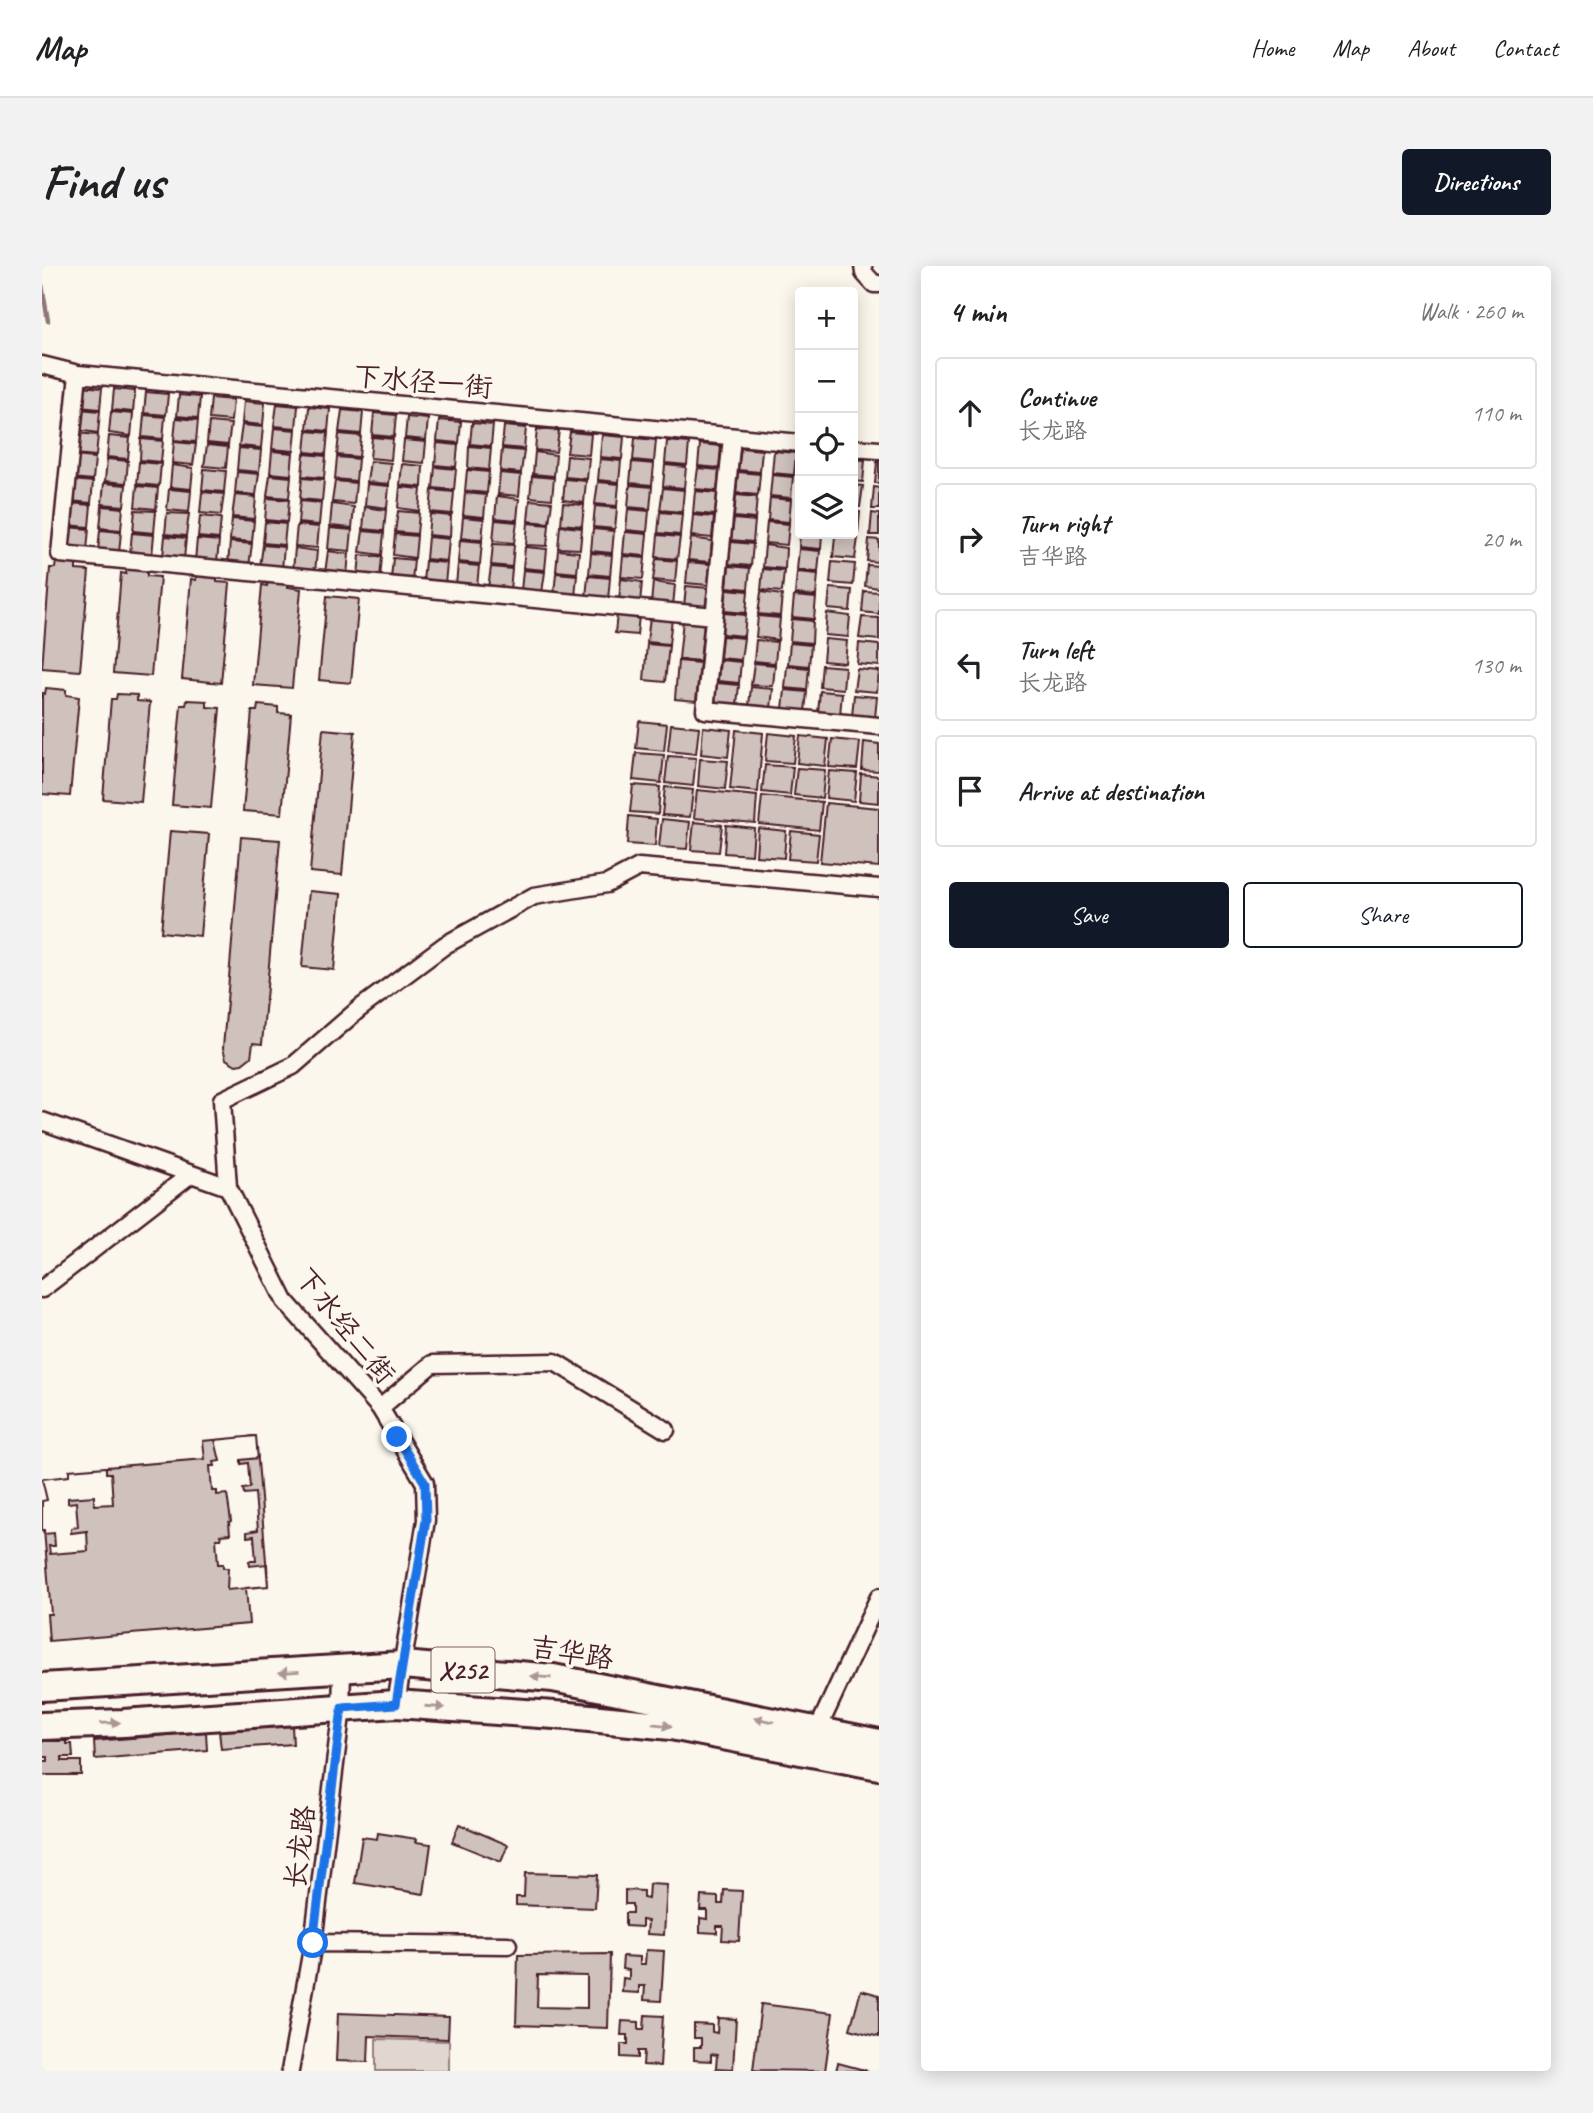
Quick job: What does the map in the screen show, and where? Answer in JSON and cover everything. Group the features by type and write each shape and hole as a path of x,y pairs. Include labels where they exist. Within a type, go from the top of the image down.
{"main road":[{"name":"吉华路","path":"42,1687 403,1665 553,1678 879,1743"},
{"name":"X252","path":"42,1726 396,1704 671,1726 879,1766"}],"street":[{"path":"863,266 864,273 874,284 879,284"},
{"name":"下水径一街","path":"42,365 78,374 795,443"},
{"path":"78,374 60,554 714,616"},
{"path":"732,437 705,710 879,726"},
{"path":"858,448 879,450"},
{"name":"下水经二街","path":"403,1665 426,1520 425,1483 380,1408 285,1301 228,1187 222,1100 293,1066 359,1009 445,945 534,896 607,884 639,867 879,888"},
{"path":"42,1121 228,1187"},
{"path":"42,1289 191,1174"},
{"path":"380,1408 432,1364 555,1362 666,1430"},
{"path":"817,1731 879,1597"},
{"path":"396,1704 403,1665"},
{"name":"长龙路","path":"290,2071 313,1943 342,1708 342,1669"},
{"path":"313,1943 508,1945"}],"shaded area":[{"path":"376,2039 449,2041 449,2071 376,2071"}],"building":[{"path":"81,386 102,388 100,409 79,407"},
{"path":"114,389 135,391 133,412 112,410"},
{"path":"146,392 168,394 166,415 144,413"},
{"path":"179,395 200,397 198,418 177,416"},
{"path":"211,398 233,400 231,421 209,419"},
{"path":"244,401 265,403 263,425 242,423"},
{"path":"277,404 298,406 296,428 274,426"},
{"path":"309,407 330,409 328,431 307,429"},
{"path":"79,409 100,411 98,433 77,430"},
{"path":"342,410 363,412 361,434 339,432"},
{"path":"111,412 133,414 131,436 109,433"},
{"path":"374,413 396,415 394,437 372,435"},
{"path":"144,415 165,417 163,439 142,437"},
{"path":"407,417 428,419 426,440 405,438"},
{"path":"176,418 198,420 196,442 174,440"},
{"path":"439,420 461,422 459,443 437,441"},
{"path":"209,422 231,424 228,445 207,443"},
{"path":"472,423 493,425 491,446 470,444"},
{"path":"242,425 263,427 261,448 239,446"},
{"path":"504,426 526,428 524,449 502,447"},
{"path":"274,428 296,430 294,451 272,449"},
{"path":"537,429 559,431 556,452 535,450"},
{"path":"307,431 328,433 326,454 305,452"},
{"path":"570,432 591,434 589,455 567,453"},
{"path":"76,433 98,435 96,456 74,454"},
{"path":"339,434 361,436 359,457 337,455"},
{"path":"602,435 624,437 622,459 600,457"},
{"path":"109,436 130,438 128,459 107,457"},
{"path":"372,437 393,439 391,460 370,458"},
{"path":"635,438 656,440 654,462 633,460"},
{"path":"141,439 163,441 161,462 140,460"},
{"path":"404,440 426,442 424,463 402,461"},
{"path":"667,441 689,443 687,465 665,463"},
{"path":"174,442 196,444 193,465 172,463"},
{"path":"437,443 458,445 456,467 435,465"},
{"path":"700,444 721,446 719,468 698,466"},
{"path":"207,445 228,447 226,468 204,466"},
{"path":"469,446 491,448 489,470 468,468"},
{"path":"239,448 261,450 259,472 237,470"},
{"path":"741,448 762,450 760,472 738,470"},
{"path":"502,449 524,451 521,473 500,471"},
{"path":"272,451 293,453 291,475 270,473"},
{"path":"774,451 795,453 794,475 772,473"},
{"path":"535,452 556,455 554,476 533,474"},
{"path":"304,454 326,456 324,478 302,476"},
{"path":"74,456 95,458 93,480 72,478"},
{"path":"567,456 589,458 587,479 565,477"},
{"path":"337,457 358,459 356,481 335,479"},
{"path":"107,459 128,461 126,483 105,481"},
{"path":"600,459 621,461 619,482 598,480"},
{"path":"858,459 865,460 863,482 858,482"},
{"path":"370,461 391,463 389,484 367,482"},
{"path":"877,461 879,483 875,483"},
{"path":"139,462 161,464 159,486 137,484"},
{"path":"632,462 654,464 652,485 630,483"},
{"path":"402,464 423,466 422,487 400,485"},
{"path":"172,465 193,468 191,489 170,487"},
{"path":"665,465 686,467 684,488 663,486"},
{"path":"435,467 456,469 454,490 433,488"},
{"path":"698,468 719,470 717,491 695,489"},
{"path":"204,469 226,471 224,492 202,490"},
{"path":"467,470 489,472 487,493 465,491"},
{"path":"237,472 259,474 256,495 235,493"},
{"path":"738,472 760,474 758,495 736,493"},
{"path":"500,473 521,475 519,496 498,494"},
{"path":"270,475 291,477 289,498 267,496"},
{"path":"772,475 793,477 791,498 770,496"},
{"path":"532,476 554,478 552,499 530,497"},
{"path":"302,478 324,480 322,501 300,499"},
{"path":"565,479 586,481 584,503 563,500"},
{"path":"72,480 93,482 91,503 70,501"},
{"path":"335,481 356,483 354,504 332,502"},
{"path":"598,482 619,484 617,506 595,504"},
{"path":"104,483 126,485 124,506 102,504"},
{"path":"367,484 389,486 387,508 365,505"},
{"path":"630,485 652,487 650,509 628,507"},
{"path":"137,486 158,488 156,509 135,507"},
{"path":"858,486 863,486 858,507"},
{"path":"400,487 421,489 419,511 398,508"},
{"path":"874,487 879,488 879,509 872,509"},
{"path":"663,488 684,490 682,512 660,510"},
{"path":"169,489 191,491 189,512 167,510"},
{"path":"432,490 454,492 452,514 430,512"},
{"path":"695,491 717,493 715,515 693,513"},
{"path":"202,492 224,494 221,515 200,513"},
{"path":"465,493 486,495 484,517 463,515"},
{"path":"235,495 256,497 254,519 232,517"},
{"path":"736,495 757,497 755,519 734,517"},
{"path":"497,496 519,499 517,520 495,518"},
{"path":"267,498 289,500 287,522 265,520"},
{"path":"770,498 791,500 789,522 768,520"},
{"path":"530,500 552,502 549,523 528,521"},
{"path":"300,501 321,503 319,525 298,523"},
{"path":"70,503 91,505 89,527 67,525"},
{"path":"563,503 584,505 582,526 561,524"},
{"path":"332,504 354,507 352,528 330,526"},
{"path":"102,506 123,508 121,530 100,528"},
{"path":"595,506 617,508 615,529 593,527"},
{"path":"365,507 386,510 384,531 363,529"},
{"path":"628,509 649,511 647,532 626,530"},
{"path":"135,510 156,511 154,533 133,531"},
{"path":"398,511 419,513 417,534 395,532"},
{"path":"660,512 682,514 680,535 658,533"},
{"path":"167,513 189,514 186,536 165,534"},
{"path":"872,513 879,514 879,535 870,535"},
{"path":"430,514 451,516 450,537 428,535"},
{"path":"693,515 714,517 712,538 691,536"},
{"path":"200,516 221,518 219,539 198,537"},
{"path":"463,517 484,519 482,540 461,538"},
{"path":"232,519 254,521 252,542 230,540"},
{"path":"734,519 755,521 753,542 731,540"},
{"path":"495,520 517,522 514,543 493,541"},
{"path":"265,522 286,524 284,545 263,543"},
{"path":"767,522 789,524 787,545 765,543"},
{"path":"528,523 549,525 547,546 526,545"},
{"path":"297,525 319,527 317,548 295,546"},
{"path":"560,526 582,528 580,549 558,548"},
{"path":"67,527 89,529 87,550 65,548"},
{"path":"330,528 352,530 350,551 328,549"},
{"path":"593,529 614,531 612,553 591,551"},
{"path":"100,530 121,532 119,553 98,551"},
{"path":"363,531 384,533 382,555 360,552"},
{"path":"625,532 647,534 645,556 623,554"},
{"path":"132,533 154,535 152,556 130,554"},
{"path":"395,534 417,536 415,558 393,555"},
{"path":"658,535 680,537 677,559 656,557"},
{"path":"165,536 186,538 184,559 163,557"},
{"path":"428,537 449,539 447,561 426,559"},
{"path":"691,538 712,541 710,562 688,560"},
{"path":"197,539 219,541 217,562 195,561"},
{"path":"800,539 822,539 821,549 799,547"},
{"path":"835,539 858,539 855,559 833,557"},
{"path":"869,539 879,540 879,562 867,561"},
{"path":"460,540 482,542 480,564 458,562"},
{"path":"230,542 252,544 249,566 228,564"},
{"path":"731,542 753,544 751,566 729,564"},
{"path":"493,544 514,545 512,567 491,565"},
{"path":"263,545 284,547 282,569 260,567"},
{"path":"765,545 786,548 785,569 763,567"},
{"path":"525,547 547,549 545,570 523,568"},
{"path":"295,548 317,551 315,572 293,570"},
{"path":"799,549 820,551 818,572 797,570"},
{"path":"558,550 579,552 577,573 556,571"},
{"path":"328,551 349,554 347,575 325,573"},
{"path":"591,553 612,555 610,576 589,574"},
{"path":"360,555 382,557 380,578 358,576"},
{"path":"623,556 645,558 643,579 621,577"},
{"path":"393,558 414,560 412,581 391,579"},
{"path":"656,559 677,561 675,582 653,580"},
{"path":"425,561 447,563 445,584 423,582"},
{"path":"56,562 76,564 76,570 89,571 80,671 42,668 50,568 55,568"},
{"path":"688,562 710,564 708,585 686,583"},
{"path":"832,562 855,564 853,585 830,583"},
{"path":"458,564 479,566 477,587 456,585"},
{"path":"867,565 879,566 879,588 865,586"},
{"path":"729,566 750,568 748,589 727,587"},
{"path":"491,567 512,569 510,590 488,588"},
{"path":"127,568 147,570 147,576 160,577 151,676 113,673 121,573 126,574"},
{"path":"763,569 784,571 782,592 761,590"},
{"path":"523,570 545,572 542,593 521,591"},
{"path":"797,572 818,574 816,596 795,594"},
{"path":"556,573 577,575 575,597 554,595"},
{"path":"197,574 217,576 217,582 230,583 221,683 182,679 191,579 196,580"},
{"path":"588,576 610,578 608,600 586,598"},
{"path":"621,579 642,582 640,603 619,601"},
{"path":"268,580 288,582 288,587 301,589 292,688 253,685 262,585 267,586"},
{"path":"653,582 675,585 673,606 651,604"},
{"path":"686,586 708,588 705,609 684,607"},
{"path":"830,588 852,590 850,611 828,609"},
{"path":"727,589 748,591 746,613 724,611"},
{"path":"864,591 879,592 879,614 862,612"},
{"path":"761,592 782,595 780,616 758,614"},
{"path":"327,596 359,599 351,683 319,680"},
{"path":"794,596 816,598 814,619 792,617"},
{"path":"724,613 746,615 744,636 722,634"},
{"path":"827,613 850,616 848,637 825,635"},
{"path":"617,614 639,616 637,635 615,633"},
{"path":"758,616 780,618 778,640 756,637"},
{"path":"650,617 672,619 669,644 647,642"},
{"path":"862,617 879,618 879,640 859,638"},
{"path":"792,619 813,621 812,643 790,641"},
{"path":"683,620 704,622 700,661 679,659"},
{"path":"722,636 744,638 741,660 720,658"},
{"path":"825,639 847,641 845,663 823,661"},
{"path":"756,640 777,642 775,663 754,661"},
{"path":"790,643 811,645 809,666 788,664"},
{"path":"859,643 879,645 879,666 857,664"},
{"path":"647,644 669,646 665,682 644,680"},
{"path":"720,660 741,662 739,683 718,681"},
{"path":"678,661 700,663 696,701 675,699"},
{"path":"754,663 775,665 773,686 751,685"},
{"path":"822,665 845,667 843,689 820,687"},
{"path":"787,666 809,668 807,690 785,688"},
{"path":"857,669 879,671 877,692 854,690"},
{"path":"717,683 739,685 737,705 715,703"},
{"path":"751,687 773,689 771,708 749,706"},
{"path":"46,688 66,690 66,695 79,697 70,796 42,794 42,693 45,694"},
{"path":"785,690 807,692 805,712 783,709"},
{"path":"820,691 842,693 840,715 818,713"},
{"path":"117,694 137,695 137,701 150,702 141,802 103,799 111,699 116,699"},
{"path":"854,695 877,697 875,718 852,716"},
{"path":"187,700 207,701 207,707 220,708 211,808 172,805 181,705 186,705"},
{"path":"258,705 278,707 278,713 291,714 282,814 243,811 252,711 257,711"},
{"path":"639,721 667,724 664,751 636,748"},
{"path":"671,724 699,727 696,754 668,751"},
{"path":"703,727 731,730 728,757 701,754"},
{"path":"323,729 355,732 342,875 310,872"},
{"path":"736,730 763,733 758,792 730,789"},
{"path":"768,733 796,736 793,763 765,761"},
{"path":"800,736 828,739 825,766 797,763"},
{"path":"832,739 860,742 857,769 829,767"},
{"path":"864,742 879,744 879,771 862,770"},
{"path":"636,753 664,755 661,783 633,780"},
{"path":"668,756 696,758 693,786 665,783"},
{"path":"700,759 728,761 725,789 698,786"},
{"path":"765,765 793,767 790,795 762,792"},
{"path":"797,768 825,770 822,798 794,795"},
{"path":"829,771 857,773 854,801 826,798"},
{"path":"861,774 879,776 879,803 859,801"},
{"path":"633,785 660,787 658,814 630,812"},
{"path":"665,787 693,790 690,817 662,815"},
{"path":"697,790 757,796 755,823 694,818"},
{"path":"762,796 822,802 819,830 759,824"},
{"path":"826,803 879,808 879,867 820,862"},
{"path":"629,816 657,819 655,846 627,844"},
{"path":"662,819 690,822 687,849 659,847"},
{"path":"694,822 722,825 719,852 691,850"},
{"path":"726,825 754,828 752,855 724,853"},
{"path":"758,828 786,831 784,858 756,856"},
{"path":"170,831 209,834 200,936 161,932"},
{"path":"791,831 819,834 816,861 788,859"},
{"path":"241,837 280,840 262,1044 253,1043 251,1057 236,1065 226,1059 223,1048"},
{"path":"309,891 341,894 334,970 302,967"},
{"path":"256,1436 268,1586 246,1588 249,1624 49,1641 47,1614 51,1614 42,1530 42,1501 47,1500 42,1479 69,1476 69,1470 205,1459 203,1441"},
{"path":"256,1436 258,1458 241,1460 241,1464 248,1463 250,1488 243,1489 244,1494 255,1493 258,1530 247,1532 247,1537 254,1536 256,1561 249,1561 250,1566 267,1564 268,1586 227,1590 228,1568 218,1564 216,1539 221,1539 220,1535 230,1534 231,1521 227,1494 217,1495 217,1491 212,1491 210,1466 215,1466 214,1462 220,1461 215,1440"},
{"path":"106,1467 106,1473 111,1473 113,1504 94,1505 94,1496 68,1498 68,1503 76,1502 78,1527 71,1528 71,1533 87,1531 88,1551 50,1554 49,1546 55,1546 54,1533 44,1534 42,1530 42,1501 47,1500 42,1479 69,1476 69,1470"},
{"path":"292,1726 293,1744 221,1749 219,1731"},
{"path":"206,1732 207,1750 95,1759 94,1741"},
{"path":"42,1741 67,1741 67,1744 72,1744 73,1757 62,1757 62,1761 81,1761 81,1775 42,1775 42,1761 48,1761 48,1757 42,1757"},
{"path":"459,1824 508,1845 501,1862 452,1842"},
{"path":"378,1833 431,1844 424,1894 355,1883 362,1837 377,1839"},
{"path":"525,1873 597,1875 595,1908 516,1905 516,1897 524,1897"},
{"path":"649,1884 667,1885 664,1935 647,1934 648,1921 642,1920 642,1927 625,1926 625,1913 632,1913 632,1904 625,1904 625,1890 643,1891 643,1898 648,1899"},
{"path":"724,1890 742,1891 739,1941 722,1940 723,1926 717,1926 717,1933 700,1932 700,1918 707,1919 707,1910 700,1910 701,1896 718,1897 718,1904 723,1904"},
{"path":"646,1950 664,1951 661,2001 644,2000 645,1986 639,1986 639,1993 622,1992 623,1978 629,1979 629,1970 622,1969 623,1956 640,1957 640,1964 645,1964"},
{"path":"610,1954 608,2028 516,2025 518,1955","holes":["538,1975 587,1976 587,2008 537,2007"]},
{"path":"861,1990 879,1995 879,2037 850,2029"},
{"path":"761,2004 833,2013 825,2071 753,2070"},
{"path":"338,2013 449,2017 448,2039 369,2036 368,2062 336,2061"},
{"path":"645,2015 663,2016 660,2066 643,2065 644,2051 638,2051 638,2058 621,2057 621,2044 628,2044 628,2035 621,2035 622,2021 639,2022 639,2029 644,2029"},
{"path":"718,2018 736,2019 733,2069 716,2068 717,2055 711,2054 711,2061 694,2060 694,2047 701,2047 701,2038 694,2038 694,2024 712,2025 712,2032 717,2033"},
{"path":"838,2063 868,2071 836,2071"}],"waterway":[{"path":"42,285 48,321"}],"route":[{"path":"313,1943 342,1708 396,1704 403,1665 426,1520 425,1483 397,1437"}]}
